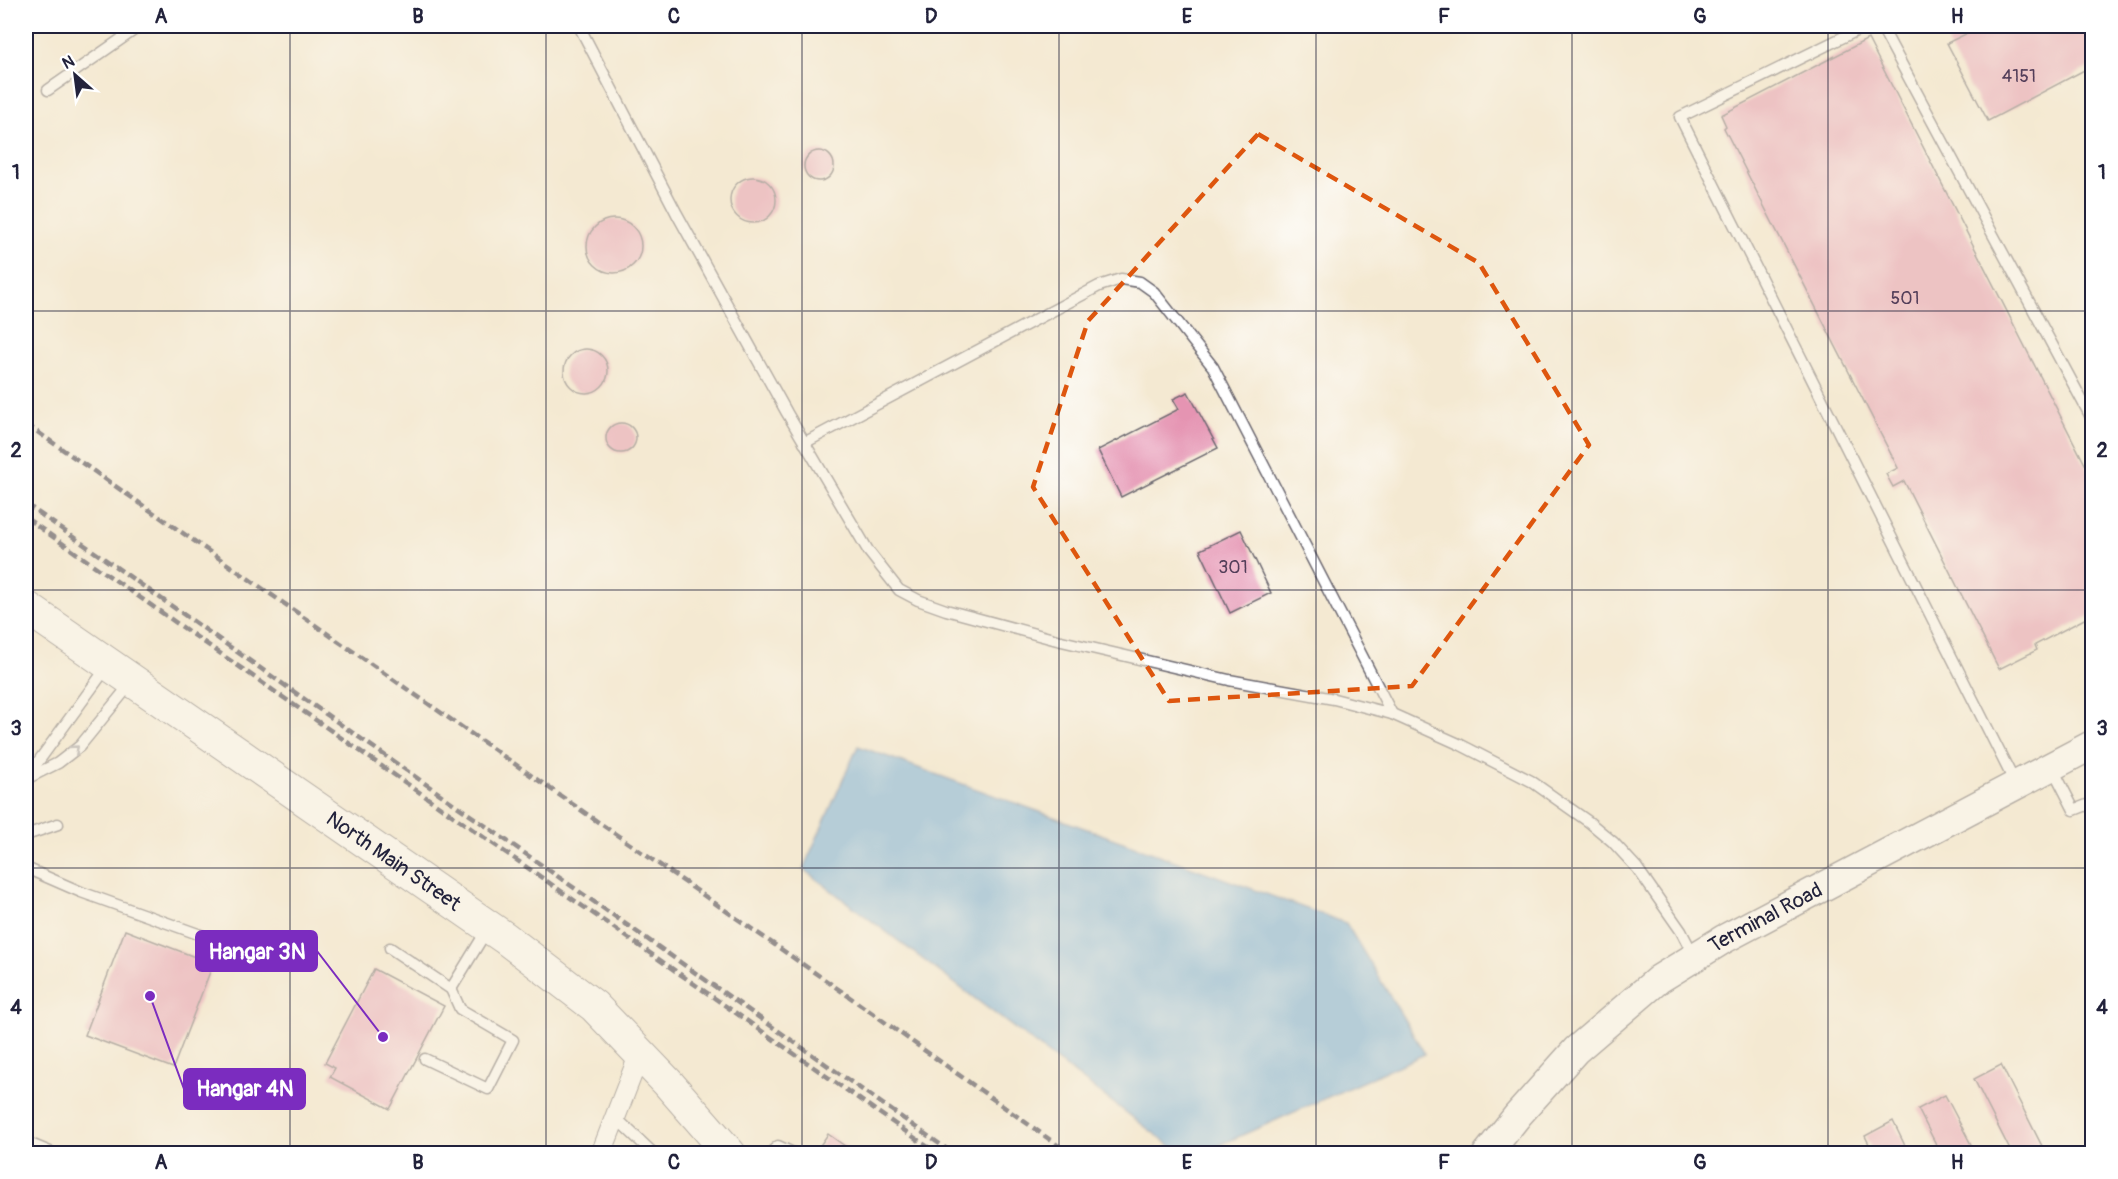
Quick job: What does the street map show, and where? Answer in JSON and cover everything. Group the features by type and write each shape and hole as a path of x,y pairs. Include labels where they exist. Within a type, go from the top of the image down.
{"main road":[{"name":"North Main Street","path":"26,607 489,927 594,1006 640,1053 730,1154"},
{"name":"Terminal Road","path":"1487,1154 1546,1081 1576,1050 1659,979 1694,957 2092,745"}],"street":[{"path":"601,1154 640,1053"}],"lane":[{"path":"48,90 140,26"},
{"path":"579,26 677,214 804,443 869,552 899,590 946,610 1057,640 1229,680 1334,699 1392,714 1531,781 1589,822 1637,868 1681,931 1694,957"},
{"path":"1866,26 1680,117 2016,785"},
{"path":"1881,26 2092,419"},
{"path":"804,443 1099,286 1121,279 1140,282 1154,292 1213,367 1392,714"},
{"path":"26,778 58,763 80,746 121,672"},
{"path":"26,778 121,672"},
{"path":"2052,767 2074,810 2092,803"},
{"path":"26,836 58,824"},
{"path":"26,868 81,892 212,939"},
{"path":"451,989 489,927"},
{"path":"390,948 451,989 460,1009 513,1040 488,1089 425,1059"},
{"path":"615,1117 654,1154"},
{"path":"26,1142 55,1154"},
{"path":"769,1154 778,1146 795,1154"}],"highlighted area":[{"path":"1258,134 1479,263 1589,445 1412,686 1169,701 1033,487 1088,321"}],"water":[{"path":"858,746 1346,923 1425,1054 1202,1153 1180,1153 803,869"}],"building":[{"path":"1982,26 2092,26 2092,66 1988,121 1947,43"},
{"path":"1868,39 2092,478 2092,615 2035,645 2037,650 1999,669 1904,481 1893,487 1886,474 1898,468 1724,128 1726,126 1721,115"},
{"path":"819,151 830,155 834,166 830,177 819,181 808,177 804,166 808,155"},
{"path":"753,177 769,184 776,200 769,216 753,223 737,216 730,200 737,184"},
{"path":"609,219 619,219 629,223 637,231 641,246 637,261 629,269 619,273 609,273 599,269 591,261 587,251 587,241 591,231 599,223"},
{"path":"586,349 595,350 602,355 607,362 607,380 602,387 595,392 586,393 577,392 570,387 565,380 564,371 565,362 570,355 577,350"},
{"path":"1188,392 1218,448 1121,497 1098,450 1179,409 1173,399"},
{"path":"621,423 632,427 636,438 632,449 621,453 610,449 606,438 610,427"},
{"path":"1241,530 1271,593 1230,613 1200,550"},
{"path":"125,930 195,957 200,944 218,951 173,1068 85,1035"},
{"path":"374,969 444,1006 390,1109 330,1077 335,1068 325,1063"},
{"path":"2001,1065 2046,1154 2012,1154 1974,1079"},
{"path":"1945,1095 1976,1154 1941,1154 1918,1109"},
{"path":"1893,1121 1909,1154 1874,1154 1865,1136"},
{"path":"828,1134 856,1154 814,1154"}],"railway":[{"path":"26,424 844,993 1070,1154"},
{"path":"26,504 954,1154"},
{"path":"26,518 938,1154"}],"place":[{"name":"Hangar 4N","path":"150,996"},
{"name":"Hangar 3N","path":"383,1037"}]}
